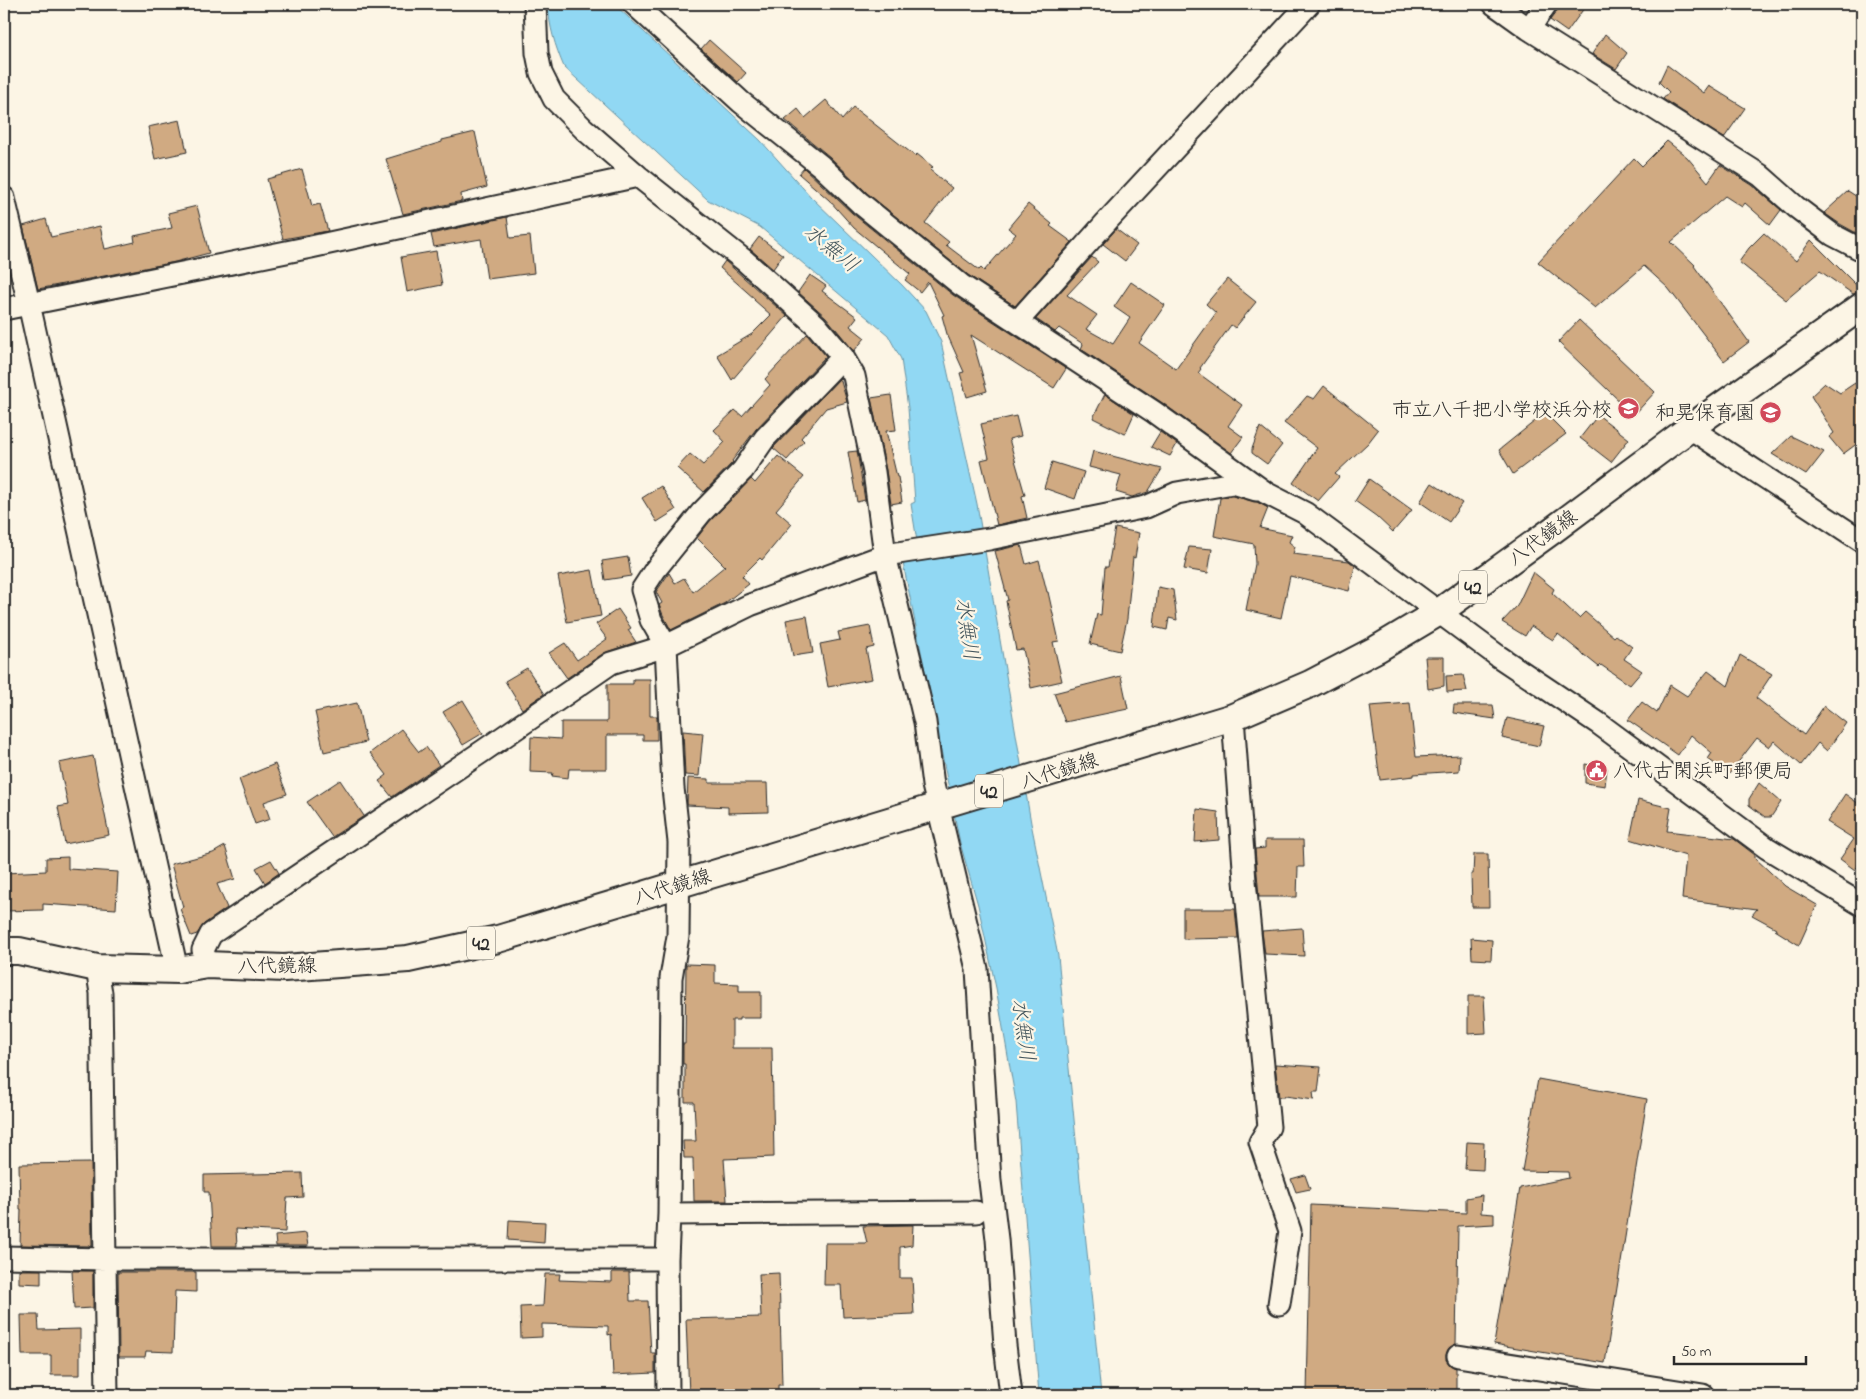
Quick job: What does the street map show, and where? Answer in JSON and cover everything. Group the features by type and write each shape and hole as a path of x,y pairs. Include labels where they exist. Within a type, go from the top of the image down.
{"main road":[{"name":"八代鏡線","path":"4,951 28,953 97,968 178,970 207,965 284,968 408,959 498,939 1233,717 1319,680 1377,649 1439,612 1690,428 1862,306"}],"street":[{"path":"535,4 537,54 541,73 554,99 584,129 638,176 745,261 816,325 843,357 854,376 874,472 885,554 924,722 940,805 977,969 990,1181 1011,1395"},
{"path":"634,4 741,102 821,166 860,203 961,285 1154,412 1266,493 1305,513 1498,656 1598,723 1767,848 1862,905"},
{"path":"1017,322 1108,219 1309,4"},
{"path":"1494,4 1529,29 1760,175 1796,207 1833,235 1862,250"},
{"path":"1529,29 1546,4"},
{"path":"4,309 311,248 638,176"},
{"path":"4,198 174,961 178,970"},
{"path":"668,1395 667,1259 671,978 678,936 677,884 679,842 672,788 666,646 651,620 642,590 655,570 701,513 743,470 765,438 843,357"},
{"path":"1690,428 1862,542"},
{"path":"207,965 203,950 211,934 483,752 611,663 666,646 750,605 885,554 989,539 1146,507 1177,493 1233,483 1266,493"},
{"path":"1233,717 1245,881 1269,1127 1260,1142 1290,1231 1279,1304"},
{"path":"97,968 101,993 107,1395"},
{"path":"669,1214 976,1212"},
{"path":"4,1257 106,1259 667,1259"},
{"path":"1458,1356 1703,1395"}],"water":[{"name":"水無川","path":"548,4 614,4 760,140 811,197 902,285 926,311 941,342 977,504 1031,823 1058,956 1101,1395 1039,1395 1016,1102 996,988 978,905 960,843 903,563 920,560 911,504 915,502 908,408 901,359 888,335 760,227 708,200 564,67 553,36"}],"building":[{"path":"1558,4 1587,4 1567,32 1550,20 1557,11"},
{"path":"1605,34 1627,53 1616,69 1592,54"},
{"path":"709,40 746,73 738,82 701,49"},
{"path":"1667,65 1704,93 1709,86 1745,108 1724,138 1663,99 1669,92 1659,82"},
{"path":"826,100 842,120 853,107 915,156 917,154 933,167 930,170 952,188 925,223 949,242 946,245 979,270 981,268 984,271 1016,234 1008,228 1028,204 1052,224 1050,226 1072,242 1015,306 968,275 868,194 830,157 785,120 798,109 805,118"},
{"path":"180,120 187,152 155,159 148,127"},
{"path":"475,132 487,187 461,194 462,201 403,214 386,159 442,142 442,140"},
{"path":"1667,141 1687,157 1708,182 1720,165 1752,185 1781,210 1770,225 1745,203 1742,207 1725,196 1671,242 1695,265 1749,342 1724,361 1668,288 1644,266 1595,308 1538,262 1634,158 1642,166"},
{"path":"804,168 852,213 953,295 1066,369 1054,388 971,335 987,391 967,397 960,373 964,372 947,334 942,316 944,315 928,282 920,292 905,280 910,274 854,228 829,200 799,174"},
{"path":"302,169 312,206 320,204 328,231 283,239 267,179"},
{"path":"1848,191 1862,200 1862,232 1860,235 1824,213"},
{"path":"197,206 209,253 175,262 38,289 23,226 46,219 51,237 100,226 105,249 135,242 134,236 172,228 168,213"},
{"path":"507,217 510,238 530,236 534,273 487,279 481,239 434,247 431,234"},
{"path":"1116,229 1137,245 1125,261 1103,244"},
{"path":"1764,233 1796,261 1811,240 1862,291 1853,294 1820,271 1786,300 1739,262 1749,248"},
{"path":"759,237 783,255 773,269 750,249"},
{"path":"436,251 442,285 407,292 401,257"},
{"path":"1092,257 1098,262 1067,295 1097,315 1086,329 1113,344 1130,318 1114,307 1131,282 1165,305 1139,343 1176,369 1216,313 1206,304 1227,279 1256,302 1235,328 1231,325 1198,373 1242,405 1228,426 1243,437 1231,453 1161,402 1081,349 1083,344 1059,328 1055,332 1036,319"},
{"path":"725,261 787,316 732,380 717,355 752,334 771,315 720,268"},
{"path":"810,275 826,286 822,291 857,317 850,326 865,338 854,351 826,317 798,292"},
{"path":"1579,320 1655,392 1634,415 1558,342"},
{"path":"807,334 826,356 756,429 733,462 704,492 677,468 690,454 703,465 725,442 714,430 735,410 742,416 770,385 765,379"},
{"path":"840,378 847,402 826,408 801,438 804,441 787,460 773,448"},
{"path":"1825,383 1840,393 1855,383 1862,394 1862,440 1843,454 1829,437 1834,433 1811,396"},
{"path":"1324,386 1378,430 1368,443 1335,474 1339,477 1318,501 1293,483 1317,448 1284,423 1307,396 1314,399"},
{"path":"1105,394 1134,414 1125,434 1093,418"},
{"path":"891,395 896,430 886,431 898,477 902,502 891,504 871,398"},
{"path":"1545,413 1566,434 1513,474 1499,450"},
{"path":"1598,415 1629,439 1611,462 1580,438"},
{"path":"1016,416 1021,436 1009,439 1025,495 1022,496 1027,518 997,525 981,460 989,458 981,424"},
{"path":"1260,427 1282,445 1267,464 1252,453"},
{"path":"1160,432 1177,444 1170,456 1151,447"},
{"path":"1791,436 1824,452 1806,475 1772,454"},
{"path":"857,451 865,500 857,502 848,452"},
{"path":"1093,451 1162,469 1148,492 1132,497 1116,492 1121,475 1089,467"},
{"path":"778,456 804,477 776,510 792,524 762,560 760,558 742,576 749,584 725,603 671,630 659,605 662,603 656,592 669,573 675,583 684,578 693,592 725,566 697,538 710,521 751,479 755,483"},
{"path":"1052,462 1084,472 1075,499 1044,488"},
{"path":"1369,479 1412,510 1393,532 1376,516 1355,501"},
{"path":"1432,483 1462,503 1449,522 1420,502"},
{"path":"661,486 676,510 657,522 642,498"},
{"path":"1232,496 1257,502 1268,508 1260,528 1292,535 1289,542 1295,547 1293,554 1349,561 1355,566 1349,591 1290,576 1281,618 1246,610 1255,564 1254,544 1214,536 1220,498"},
{"path":"1115,528 1139,533 1135,558 1133,557 1127,619 1120,651 1090,644 1097,614 1101,615 1105,567 1108,567"},
{"path":"1021,545 1026,564 1039,560 1059,641 1053,642 1062,681 1031,688 1023,649 1016,650 1006,601 1008,600 995,551"},
{"path":"1189,547 1212,549 1208,573 1184,569"},
{"path":"628,557 631,576 605,580 602,561"},
{"path":"592,570 601,616 567,622 558,576"},
{"path":"1533,572 1554,589 1552,593 1579,618 1585,612 1614,637 1616,635 1632,647 1624,659 1642,671 1630,685 1601,665 1599,667 1558,634 1553,640 1531,626 1525,636 1502,622 1517,606"},
{"path":"1158,587 1173,590 1177,620 1169,618 1167,630 1154,627"},
{"path":"618,609 631,628 628,630 636,642 604,653 567,678 549,653 565,643 577,660 607,639 596,624"},
{"path":"807,616 813,653 793,656 786,620"},
{"path":"870,626 874,647 866,649 872,679 828,687 820,644 840,640 838,632"},
{"path":"1740,655 1772,674 1756,698 1804,735 1824,706 1846,723 1827,751 1818,743 1801,765 1774,741 1769,747 1757,738 1729,774 1708,759 1712,753 1691,735 1678,755 1628,720 1642,702 1657,713 1670,685 1687,696 1708,671 1728,686"},
{"path":"1425,657 1444,657 1444,686 1428,689"},
{"path":"527,668 544,694 522,709 505,681"},
{"path":"1463,675 1467,691 1447,692 1446,676"},
{"path":"1121,676 1128,709 1065,722 1054,693"},
{"path":"633,679 650,679 650,716 657,716 657,740 643,740 643,735 607,735 607,769 569,769 568,778 552,776 553,773 530,772 531,737 561,739 561,722 607,722 607,684 633,684"},
{"path":"463,700 483,733 463,745 443,712"},
{"path":"357,703 366,742 324,752 315,712"},
{"path":"1410,703 1416,757 1460,755 1459,771 1414,774 1414,776 1380,780 1370,706"},
{"path":"1454,705 1493,705 1495,719 1453,713"},
{"path":"1507,718 1544,726 1539,746 1502,738"},
{"path":"401,729 419,752 426,747 439,765 392,797 379,781 387,775 370,753"},
{"path":"683,731 703,733 699,776 685,775"},
{"path":"93,756 109,835 65,844 58,807 68,805 59,763"},
{"path":"275,764 287,794 264,802 270,819 255,824 239,779"},
{"path":"1585,764 1607,768 1605,786 1585,783"},
{"path":"688,778 709,779 709,783 767,783 768,812 728,813 728,807 687,805"},
{"path":"340,780 364,816 332,837 307,802"},
{"path":"1759,783 1781,802 1771,817 1765,817 1749,805 1749,799"},
{"path":"1845,794 1862,806 1862,858 1855,870 1840,859 1854,839 1827,822"},
{"path":"1638,800 1671,808 1667,831 1734,839 1755,855 1755,858 1785,886 1817,905 1799,945 1775,930 1776,928 1752,915 1757,909 1682,899 1686,856 1630,839"},
{"path":"1197,809 1218,812 1219,840 1195,842"},
{"path":"1265,840 1303,840 1304,867 1298,867 1297,897 1259,897 1255,849 1265,848"},
{"path":"225,846 235,879 217,884 227,908 204,924 197,934 191,936 180,909 183,907 171,864 213,853"},
{"path":"1474,854 1488,854 1489,907 1472,907 1471,874 1473,874"},
{"path":"68,857 68,869 118,872 116,909 43,904 43,910 4,911 4,873 46,871 46,858"},
{"path":"271,860 279,873 265,883 256,868"},
{"path":"1183,909 1235,909 1238,938 1183,939"},
{"path":"1302,928 1304,956 1265,954 1262,931"},
{"path":"1471,938 1492,940 1491,960 1472,959"},
{"path":"686,964 715,965 715,983 739,984 739,992 761,992 761,1018 739,1018 739,1020 732,1020 732,1048 772,1048 774,1157 724,1159 727,1201 694,1201 693,1158 684,1158 683,1141 696,1141 694,1102 685,1102 683,1044 685,1044"},
{"path":"1468,996 1484,996 1486,1033 1468,1034"},
{"path":"1275,1064 1321,1067 1318,1092 1313,1092 1314,1100 1285,1096 1279,1097"},
{"path":"1538,1079 1647,1099 1605,1363 1494,1344 1520,1188 1569,1178 1568,1172 1522,1171"},
{"path":"1467,1142 1484,1143 1483,1170 1465,1169"},
{"path":"91,1163 92,1246 20,1245 19,1164"},
{"path":"302,1173 303,1197 287,1198 285,1232 236,1229 237,1246 212,1246 209,1192 204,1192 204,1175"},
{"path":"1305,1175 1310,1189 1296,1192 1291,1179"},
{"path":"1482,1195 1481,1213 1494,1214 1494,1224 1458,1226 1456,1344 1449,1348 1446,1355 1446,1360 1456,1368 1456,1395 1307,1395 1311,1205 1466,1213 1466,1198"},
{"path":"509,1220 545,1222 544,1243 508,1240"},
{"path":"913,1225 912,1245 900,1247 900,1278 912,1278 914,1314 843,1317 841,1285 824,1285 825,1243 867,1243 863,1226"},
{"path":"306,1233 308,1246 276,1246 275,1236"},
{"path":"19,1270 41,1270 41,1284 19,1283"},
{"path":"72,1271 93,1271 93,1308 74,1309"},
{"path":"118,1272 196,1272 196,1292 175,1291 173,1352 146,1351 145,1357 119,1357"},
{"path":"612,1272 629,1272 630,1301 648,1301 651,1353 655,1353 655,1373 613,1375 611,1334 608,1335 608,1326 542,1324 542,1337 521,1338 520,1307 543,1306 545,1274 560,1274 559,1280 612,1282"},
{"path":"779,1273 782,1385 778,1385 778,1395 689,1395 686,1319 761,1317 759,1274"},
{"path":"21,1315 38,1315 39,1330 80,1329 80,1375 51,1375 51,1355 22,1355"}],"place":[{"name":"市立八千把小学校浜分校","path":"1628,409"},
{"name":"和晃保育園","path":"1771,412"},
{"name":"八代古閑浜町郵便局","path":"1597,770"}]}
